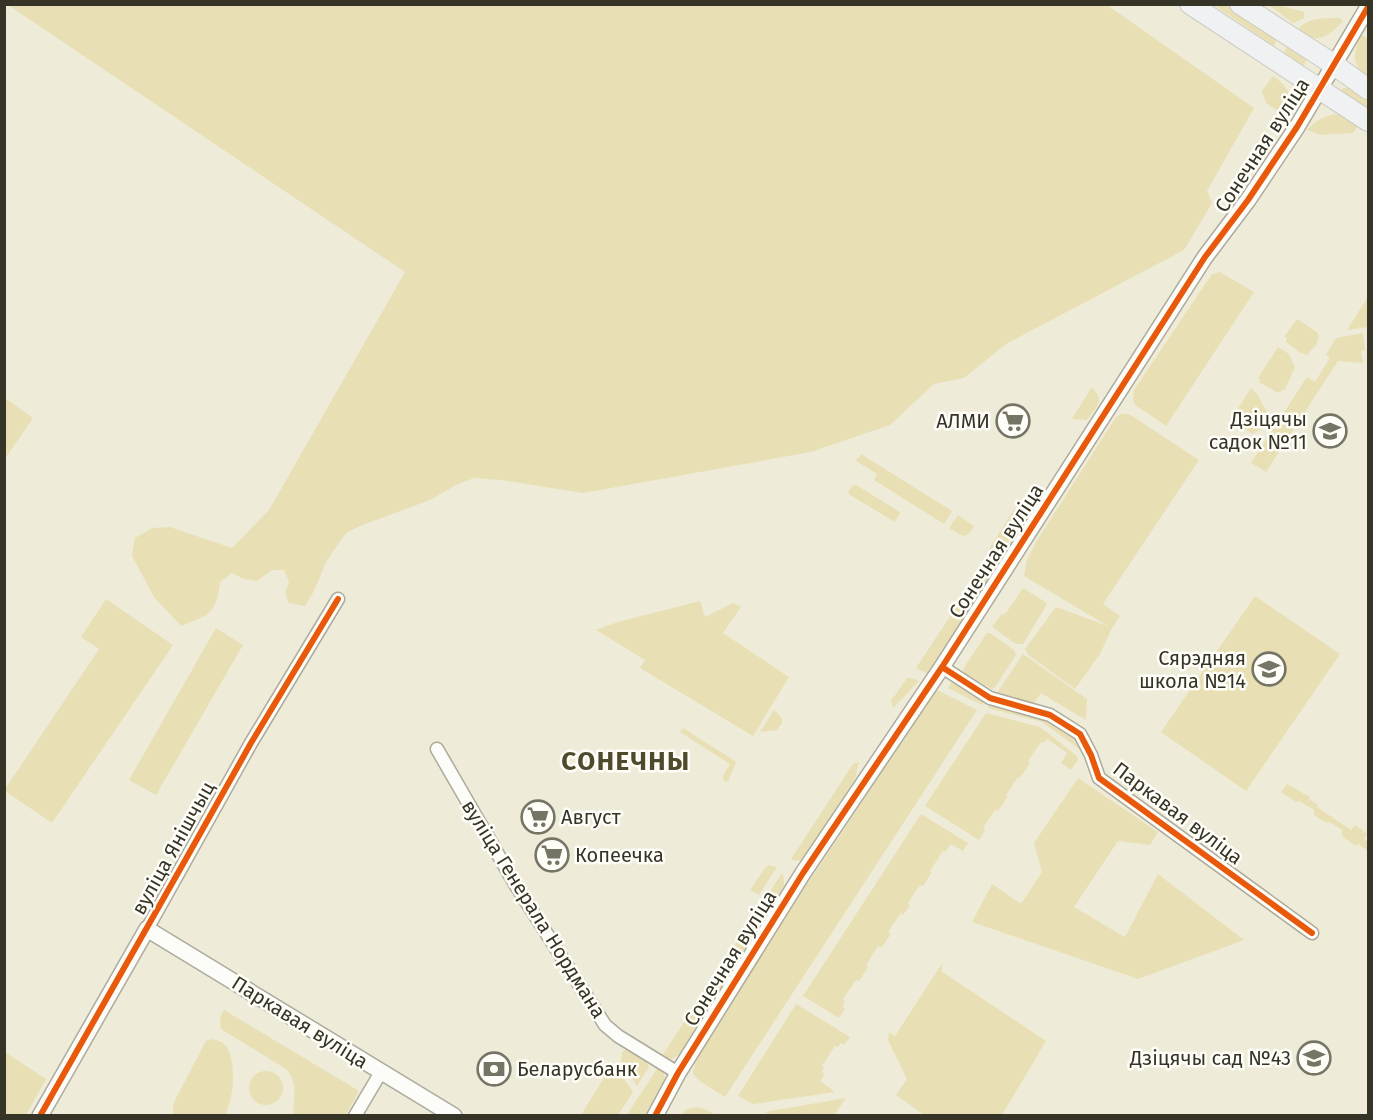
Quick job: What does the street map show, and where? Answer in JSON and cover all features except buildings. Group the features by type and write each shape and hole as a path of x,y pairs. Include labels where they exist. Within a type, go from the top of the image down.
{"main road":[{"path":"1190,4 1368,122"},
{"path":"1240,4 1368,89"}],"street":[{"name":"Сонечная вуліца","path":"655,1116 678,1073 803,873 942,667 1205,257 1248,200 1297,127 1368,7"},
{"name":"вуліца Янішчыц","path":"40,1116 251,743 338,599"},
{"name":"Паркавая вуліца","path":"942,667 990,698 1050,715 1080,734 1099,778 1312,933"},
{"name":"вуліца Генерала Нордмана","path":"437,749 515,884 605,1025 618,1036 678,1073"},
{"name":"Паркавая вуліца","path":"147,929 454,1116"},
{"path":"355,1116 381,1072"}],"shaded area":[{"path":"8,5 1107,5 1254,108 1207,191 1212,203 1184,250 1006,344 964,378 934,384 890,425 811,452 583,493 474,478 430,500 346,533 326,562 305,606 289,603 285,593 289,582 284,570 272,570 257,581 244,579 232,573 220,582 216,601 210,612 181,626 154,597 132,556 135,538 152,528 170,527 232,548 269,510 405,272"},
{"path":"1214,5 1227,5 1277,39 1274,46"},
{"path":"1269,5 1304,12 1304,18 1293,23"},
{"path":"1340,18 1343,21 1332,32 1322,37 1310,38 1296,32 1310,21"},
{"path":"1361,34 1368,39 1368,79 1362,74 1355,58"},
{"path":"1287,47 1307,59 1304,65 1302,66 1284,54"},
{"path":"1273,76 1289,93 1290,103 1287,117 1266,103 1262,91"},
{"path":"1343,88 1350,88 1368,99 1368,111 1342,97"},
{"path":"1334,114 1343,116 1358,126 1353,133 1321,135 1307,130 1319,120"},
{"path":"1220,272 1254,292 1166,426 1134,404 1134,390 1212,274"},
{"path":"1368,297 1368,327 1347,330"},
{"path":"1297,319 1317,332 1319,336 1316,345 1307,355 1286,342 1287,339 1284,337"},
{"path":"1363,333 1365,350 1361,351 1363,363 1338,361 1266,472 1251,463 1307,377 1315,382 1330,358 1326,355 1336,338"},
{"path":"1278,347 1289,354 1295,367 1285,389 1278,393 1259,382 1258,378"},
{"path":"1092,387 1098,397 1098,404 1087,420 1072,419"},
{"path":"1251,388 1268,414 1265,423 1253,434 1233,422 1235,420 1232,418"},
{"path":"5,398 33,418 7,456 4,454"},
{"path":"1129,414 1199,460 1103,604 1120,616 1100,654 1075,689 1027,654 1025,649 1056,607 1108,626 1024,576 1027,560 1036,542 1116,417"},
{"path":"861,454 952,511 944,524 874,480 877,474 856,461"},
{"path":"853,485 900,512 895,522 850,495 848,492"},
{"path":"1015,508 1019,524 1016,531 1006,545 989,549"},
{"path":"958,515 974,526 968,534 963,536 949,528"},
{"path":"984,565 989,567 991,578 928,674 916,668"},
{"path":"1023,588 1047,603 1023,644 1016,644 992,627 1001,615 1006,613"},
{"path":"1255,596 1340,654 1246,791 1161,732"},
{"path":"106,599 173,645 52,823 5,789 99,649 81,637"},
{"path":"700,601 705,617 733,603 741,607 723,633 789,677 753,736 640,668 645,660 596,630"},
{"path":"216,628 243,645 156,795 129,780"},
{"path":"987,633 1014,650 1016,655 992,689 964,673 963,669"},
{"path":"1023,654 1087,699 1086,720 1041,693 1035,702 1030,704 995,696"},
{"path":"907,678 919,681 893,708 891,701"},
{"path":"953,680 985,700 982,705 948,688"},
{"path":"935,689 977,710 725,1097 701,1082 693,1074 696,1060 769,940"},
{"path":"991,703 1048,719 1076,738 1086,754 1042,722 988,708"},
{"path":"774,710 782,718 782,723 777,730 760,732"},
{"path":"986,713 1040,727 1076,755 1078,760 1071,770 1061,763 1067,753 1047,739 1044,743 1041,742 998,811 995,810 983,828 985,830 979,840 925,806"},
{"path":"683,728 735,761 728,781 723,780 723,776 730,764 680,732"},
{"path":"859,762 855,779 803,859 797,861 791,859 853,764"},
{"path":"1078,778 1158,832 1150,845 1118,841 1074,907 1125,937 1158,874 1244,940 1138,979 972,922 992,884 1021,904 1042,872 1034,843"},
{"path":"1287,784 1310,797 1309,799 1318,805 1317,807 1351,830 1355,825 1367,834 1364,839 1368,842 1368,851 1342,836 1342,830 1330,822 1327,823 1314,815 1314,810 1281,792"},
{"path":"921,814 968,843 963,851 951,844 945,852 943,851 923,886 920,885 908,903 910,906 903,915 901,913 888,932 891,934 881,948 878,946 859,981 856,980 843,999 845,1001 842,1007 845,1009 839,1018 803,996"},
{"path":"769,865 777,867 759,895 750,890"},
{"path":"782,873 784,886 679,1055 668,1061 660,1059"},
{"path":"943,962 941,971 1046,1041 1002,1115 924,1115 896,1095 907,1079 888,1040 889,1032 895,1036"},
{"path":"796,1004 850,1037 844,1045 841,1043 838,1047 835,1046 822,1066 824,1068 822,1072 825,1074 820,1081 835,1092 753,1104 738,1096"},
{"path":"224,1010 359,1091 346,1115 293,1115 294,1091 290,1074 286,1069 221,1029 220,1018"},
{"path":"212,1039 224,1044 231,1059 233,1078 231,1097 226,1112 229,1115 173,1115 176,1098 206,1041"},
{"path":"627,1049 647,1062 649,1067 637,1086 621,1061 622,1052"},
{"path":"5,1052 46,1079 26,1115 5,1115"},
{"path":"613,1063 633,1092 618,1115 581,1115"},
{"path":"659,1066 663,1069 664,1085 646,1115 626,1116"},
{"path":"266,1071 278,1076 283,1088 278,1100 266,1105 254,1100 249,1088 254,1076"},
{"path":"846,1098 834,1115 771,1115 764,1112"},
{"path":"697,1107 714,1115 682,1115 685,1110"}],"cycle path":[{"path":"655,1116 678,1073 803,873 942,667 1205,257 1248,200 1297,127 1368,7"},
{"path":"40,1116 251,743 338,599"},
{"path":"942,667 990,698 1050,715 1080,734 1099,778 1312,933"}],"place":[{"name":"АЛМИ","path":"1013,421"},
{"name":"Дзіцячы садок №11","path":"1330,431"},
{"name":"Сярэдняя школа №14","path":"1269,669"},
{"name":"Август","path":"538,817"},
{"name":"Копеечка","path":"552,855"},
{"name":"Дзіцячы сад №43","path":"1314,1058"},
{"name":"Беларусбанк","path":"494,1069"}],"district":[{"name":"СОНЕЧНЫ","path":"626,761"}]}
